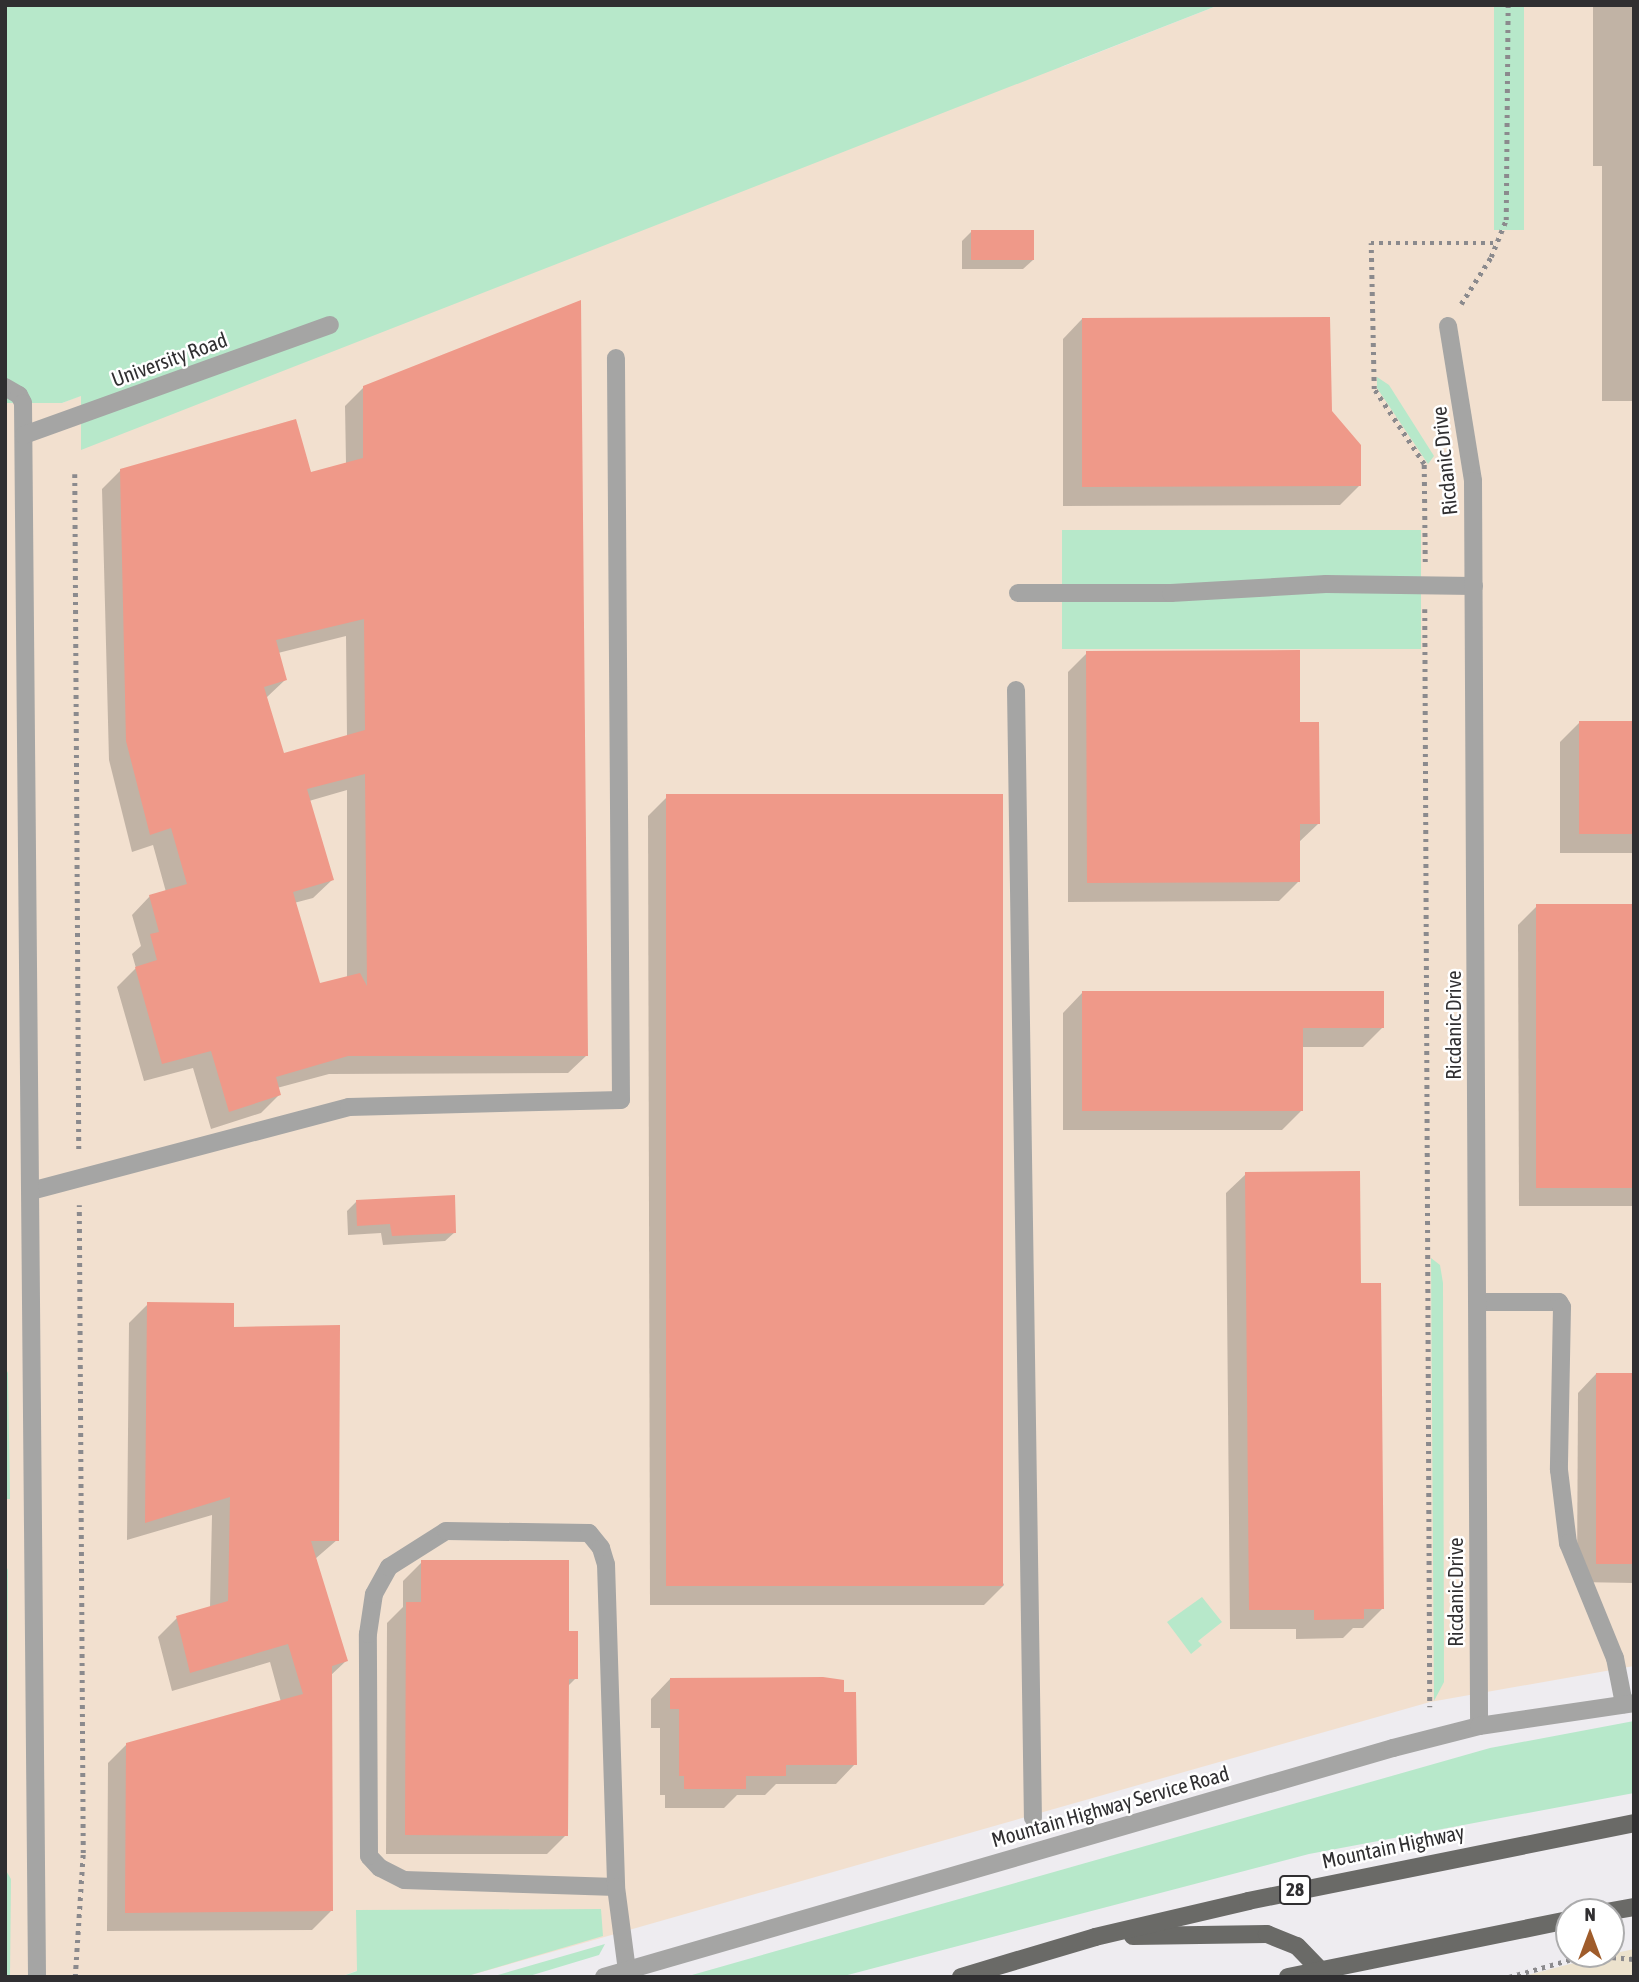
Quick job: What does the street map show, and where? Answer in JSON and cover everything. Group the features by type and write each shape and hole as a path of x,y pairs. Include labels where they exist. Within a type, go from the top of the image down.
{"main road":[{"name":"Mountain Highway","path":"961,1977 1095,1937 1385,1870 1634,1823"},
{"path":"1288,1977 1555,1923"},
{"path":"1095,1937 1266,1934 1297,1947 1320,1970"}],"street":[{"name":"University Road","path":"24,435 330,325"},
{"name":"Ricdanic Drive","path":"1448,326 1474,481 1479,1726"},
{"path":"31,1191 349,1107 621,1100 616,358"},
{"path":"5,387 19,395 23,404 24,435 37,1977"},
{"path":"1017,593 1474,586"},
{"path":"1016,690 1033,1818"},
{"path":"1477,1302 1559,1302 1562,1307 1559,1470 1568,1543 1615,1658 1629,1703"},
{"path":"616,1886 404,1880 380,1868 369,1856 368,1634 374,1594 389,1567 446,1531 589,1533 606,1563 616,1886 627,1970"},
{"name":"Mountain Highway Service Road","path":"604,1977 1479,1726 1629,1703"}],"path":[{"path":"1448,326 1498,243 1507,204 1508,5"},
{"path":"1430,1707 1424,464 1374,389 1371,243 1498,243"},
{"path":"75,474 83,1853 75,1977"},
{"path":"1508,1977 1587,1955 1634,1959"}],"shaded area":[{"path":"1219,5 1494,5 1496,229 1524,230 1524,5 1634,5 1634,1666 1430,1702 464,1977 356,1971 340,1977 5,1977 5,403 62,403 773,123 1064,66"},
{"path":"1634,1949 1634,1977 1520,1977 1555,1968 1625,1968 1625,1951"}],"green space":[{"path":"5,5 1219,5 81,450 81,396 62,403 5,403"},
{"path":"1494,5 1524,5 1524,230 1494,230"},
{"path":"1377,377 1389,385 1434,456 1428,464 1377,388"},
{"path":"1062,530 1421,530 1421,649 1062,649"},
{"path":"1431,1258 1440,1265 1443,1283 1444,1682 1434,1701"},
{"path":"5,1367 8,1373 10,1499 5,1499"},
{"path":"5,1564 8,1570 7,1826 5,1826"},
{"path":"1202,1597 1222,1622 1198,1641 1202,1645 1191,1654 1167,1622"},
{"path":"1634,1721 1634,1793 1309,1854 840,1977 685,1977 1490,1748"},
{"path":"5,1869 11,1879 10,1977 5,1977"},
{"path":"601,1909 603,1936 464,1977 340,1977 357,1971 356,1910"},
{"path":"605,1944 599,1955 526,1977 491,1977"}],"building":[{"path":"971,230 1034,230 1034,260 971,260"},
{"path":"581,300 588,1056 348,1056 276,1077 281,1095 229,1112 211,1051 162,1064 135,967 157,960 150,934 159,932 149,895 187,884 171,828 150,835 126,741 120,469 296,419 311,472 363,458 363,386","holes":["364,619 365,730 284,753 264,687 287,680 276,640","365,774 367,986 360,973 320,983 293,892 334,880 307,789"]},
{"path":"1330,317 1332,411 1361,445 1361,486 1082,487 1082,318"},
{"path":"1300,650 1300,722 1319,722 1320,824 1300,824 1300,882 1087,883 1086,651"},
{"path":"1579,721 1634,721 1634,834 1579,834"},
{"path":"666,794 1003,794 1003,1586 666,1586"},
{"path":"1536,904 1634,904 1634,1188 1536,1188"},
{"path":"1082,991 1384,991 1384,1028 1303,1028 1303,1111 1082,1111"},
{"path":"1360,1171 1361,1283 1381,1283 1384,1609 1364,1609 1364,1619 1314,1620 1314,1610 1249,1610 1245,1172"},
{"path":"455,1195 456,1233 392,1236 390,1224 357,1226 356,1200"},
{"path":"147,1302 234,1303 234,1327 340,1325 339,1541 311,1541 348,1661 332,1666 333,1911 125,1913 126,1743 303,1694 288,1644 190,1673 176,1616 228,1601 230,1497 145,1523"},
{"path":"1596,1373 1634,1373 1634,1564 1596,1564"},
{"path":"421,1560 569,1560 569,1631 578,1631 578,1679 569,1679 568,1836 405,1835 406,1602 421,1602"},
{"path":"823,1677 844,1680 844,1692 856,1692 857,1765 786,1765 786,1776 746,1776 746,1789 684,1789 684,1776 679,1776 679,1709 670,1709 670,1678"}]}
